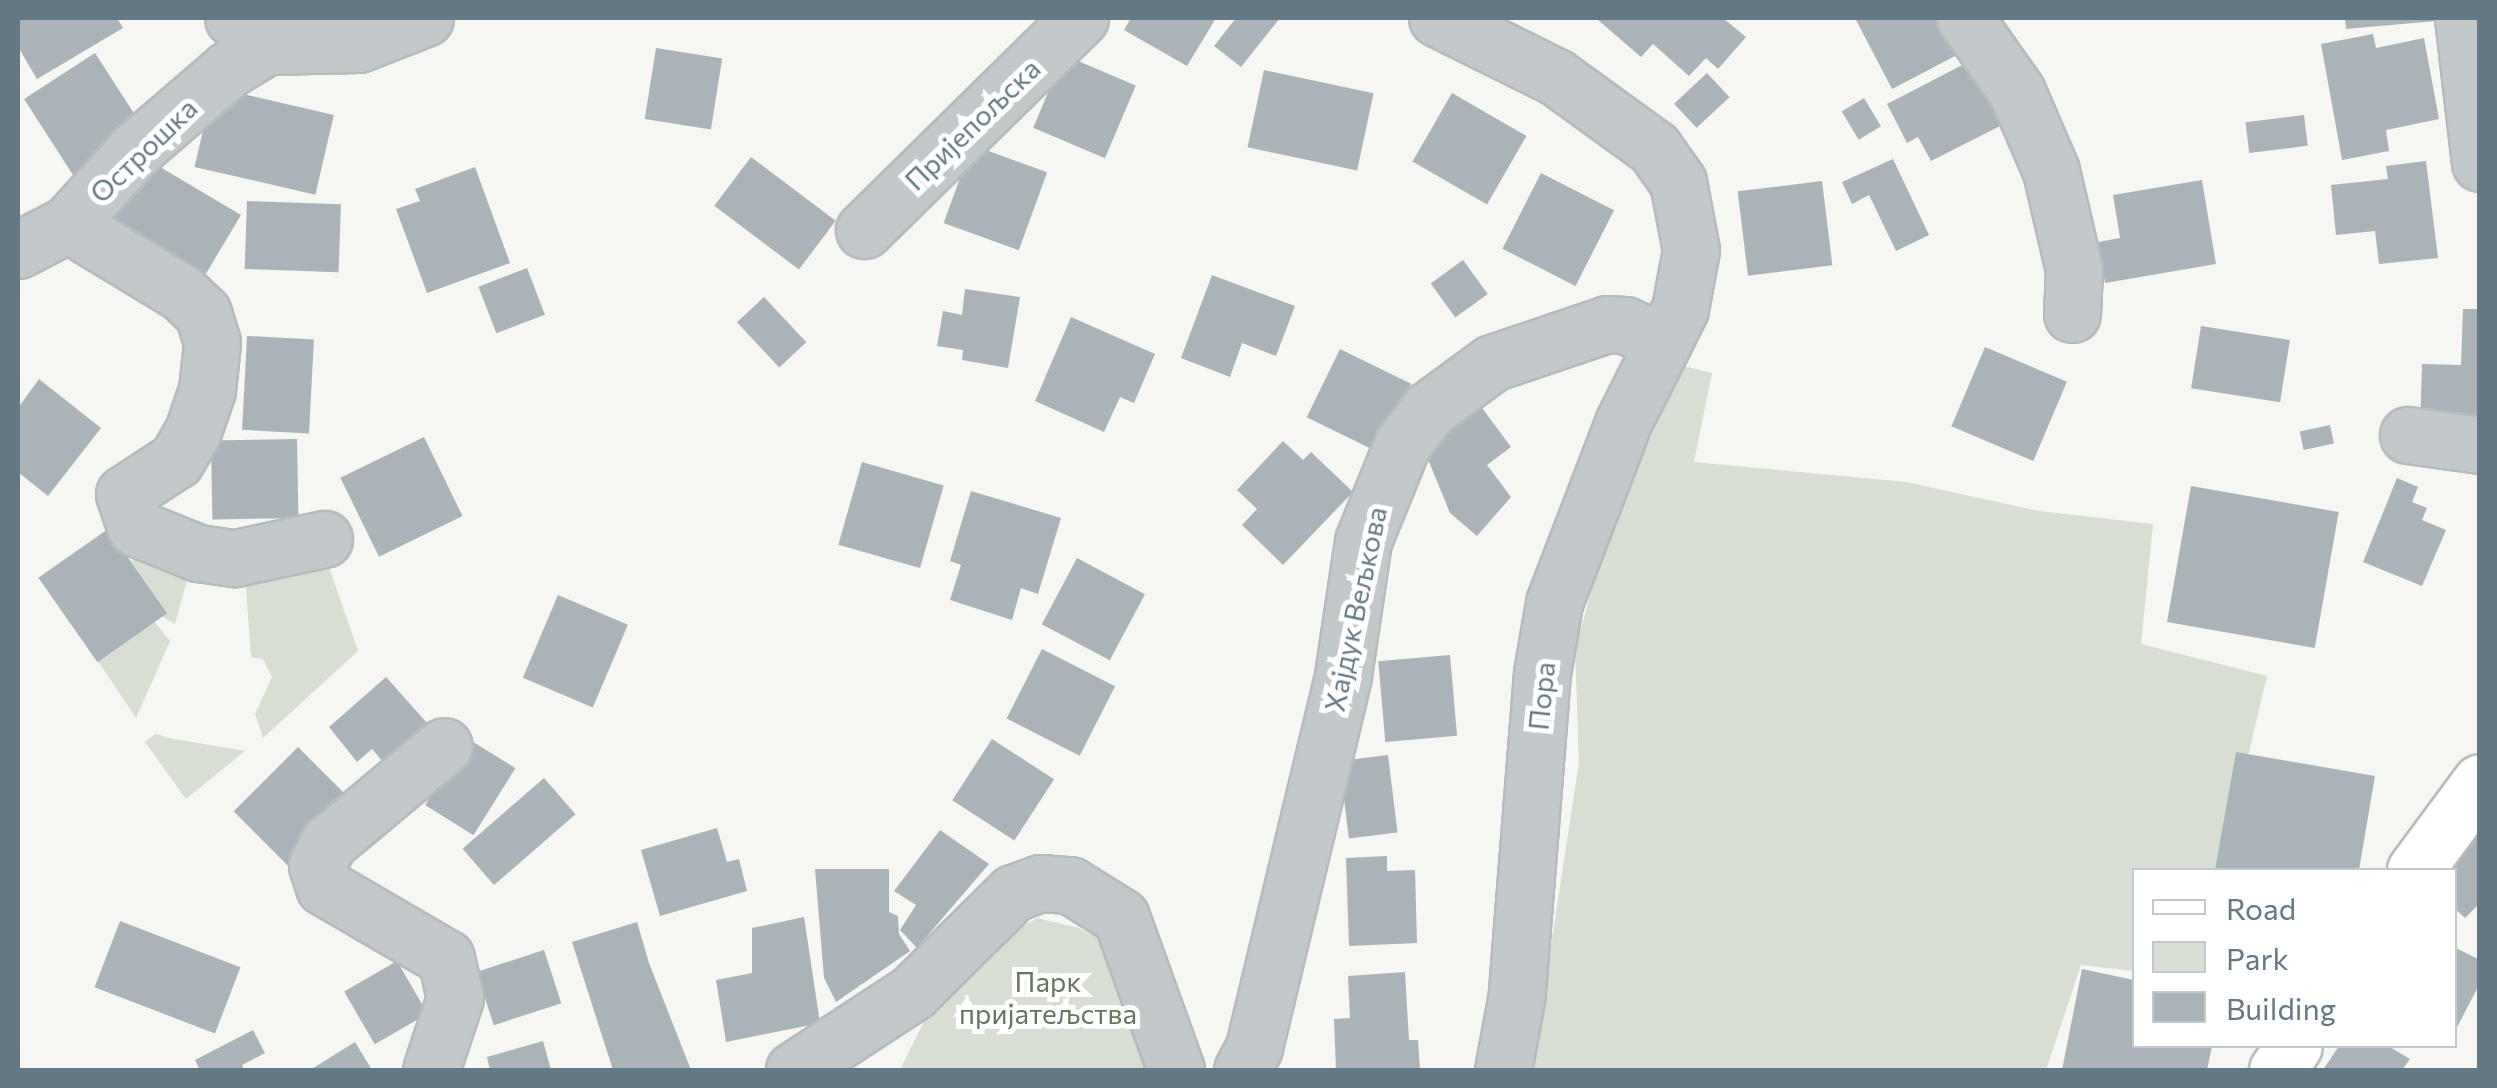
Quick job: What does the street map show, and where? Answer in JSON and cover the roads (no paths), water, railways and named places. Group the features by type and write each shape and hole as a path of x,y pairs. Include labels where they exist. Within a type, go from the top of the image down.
{"main road":[{"path":"2416,868 2480,782"},
{"path":"2277,1070 2293,1048"}],"street":[{"path":"250,32 358,44 424,18"},
{"name":"Пријепољска","path":"864,230 1080,18"},
{"name":"Пора","path":"1437,18 1556,78 1611,112 1662,159 1678,182 1691,250 1690,278 1594,490 1554,603 1542,672 1517,994 1503,1070"},
{"path":"1965,18 2017,92 2051,170 2074,270 2072,314"},
{"path":"2463,18 2480,163"},
{"name":"Острошка","path":"18,250 68,224 136,149 230,68 250,32"},
{"path":"68,224 182,294 203,313 212,343 208,390 176,460 124,494 136,528 198,552 234,558 324,538"},
{"name":"Хајдук Вељкова","path":"1242,1070 1254,1047 1343,675 1363,541 1402,445 1428,410 1492,363 1607,324 1625,324 1662,342"},
{"path":"2408,434 2480,445"},
{"path":"431,1070 455,998 446,958 324,887 316,865 328,843 444,746"},
{"path":"794,1070 914,992 1012,893 1040,883 1070,884 1121,918 1176,1070"}],"park label":[{"name":"Парк пријатељства","path":"1048,997"}]}
